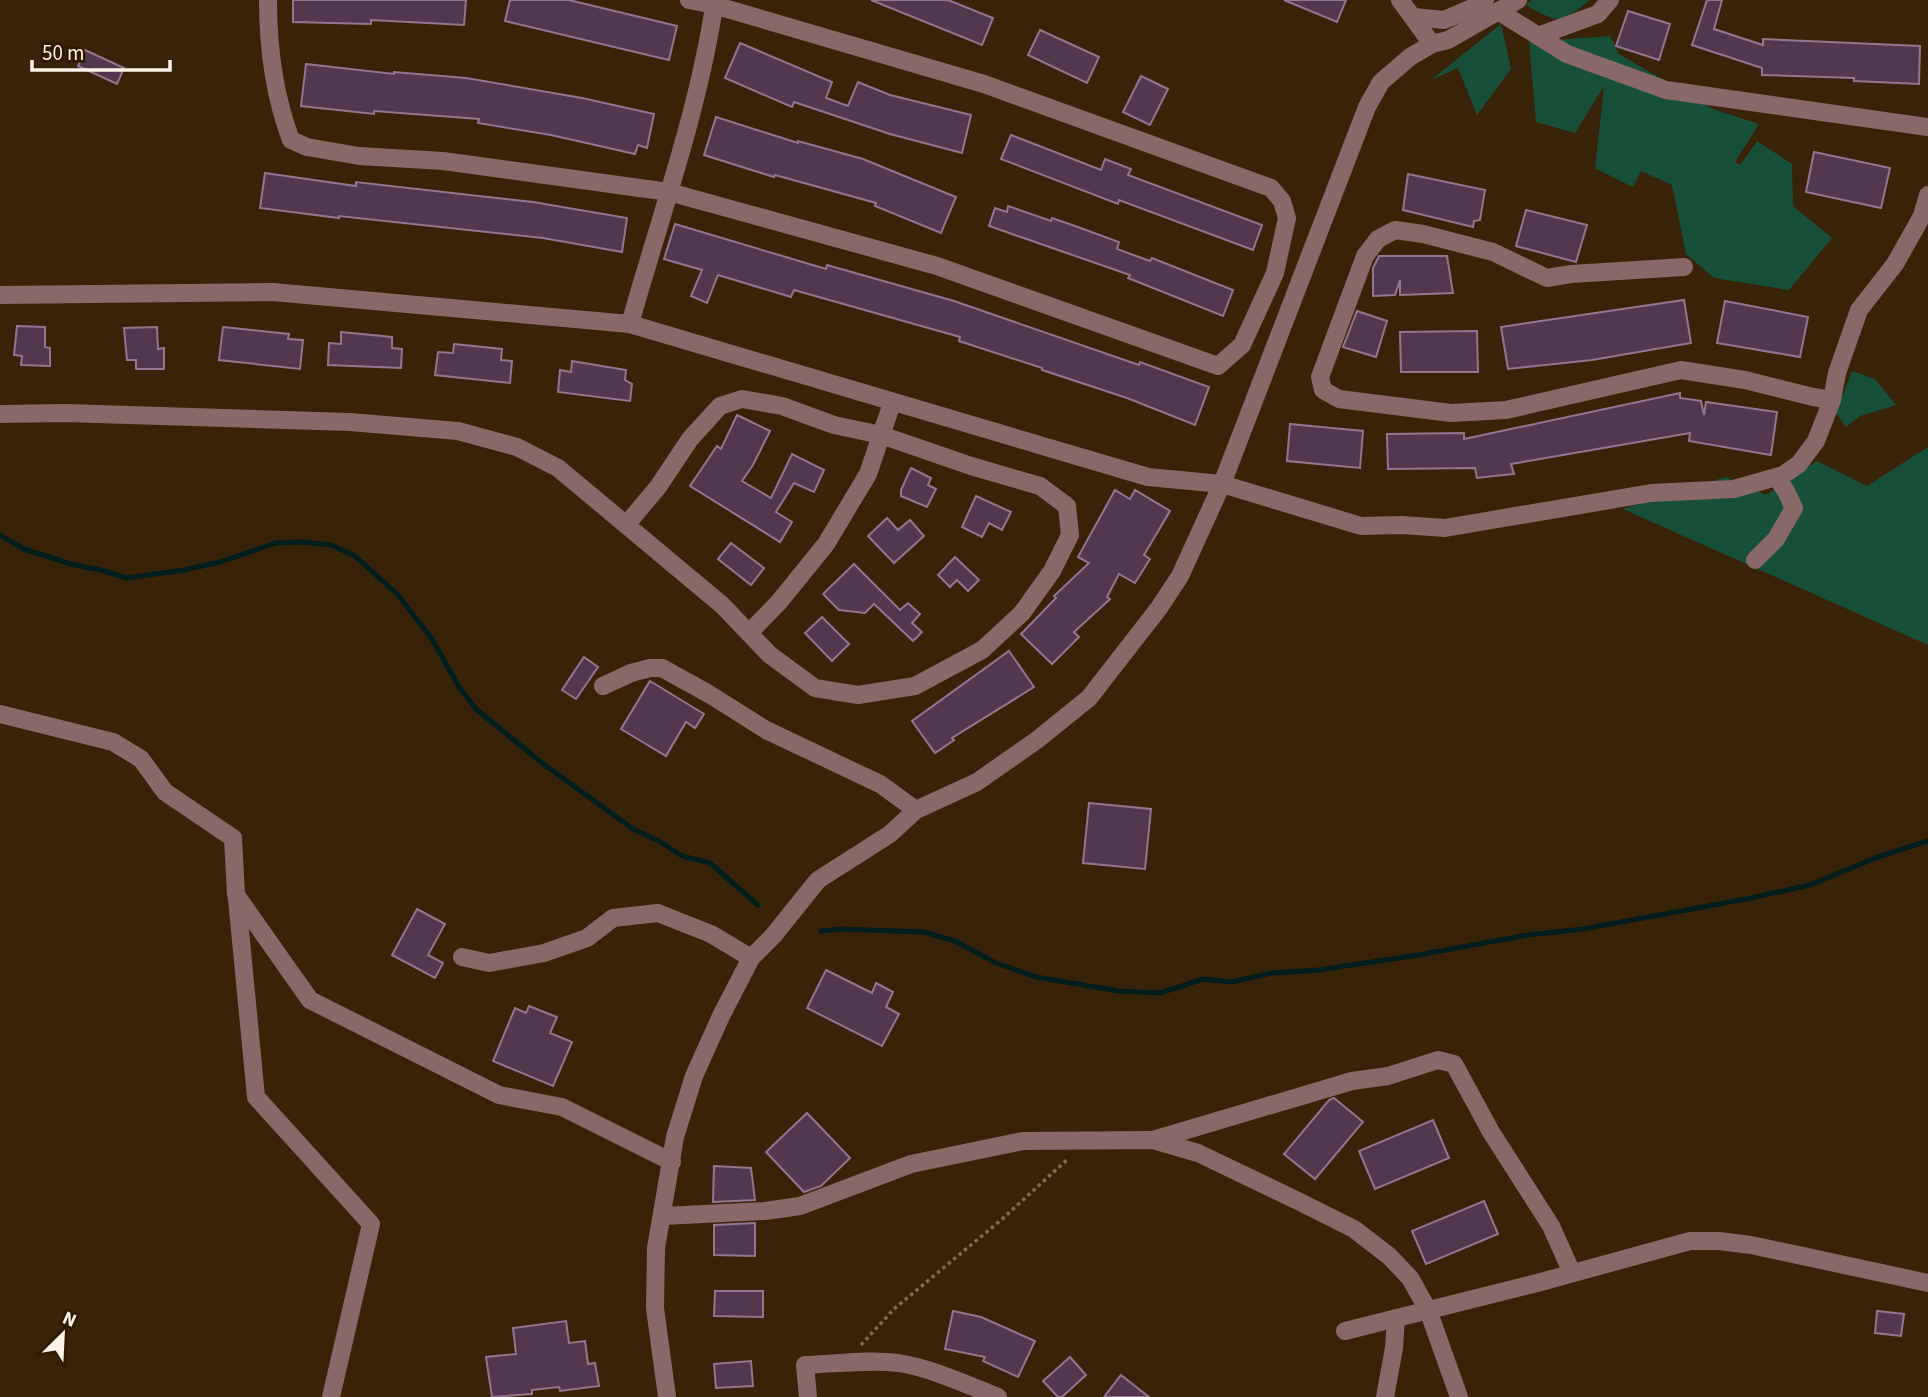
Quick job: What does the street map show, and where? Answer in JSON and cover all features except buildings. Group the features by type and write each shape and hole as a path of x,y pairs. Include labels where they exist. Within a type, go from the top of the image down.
{"lane":[{"path":"268,0 268,36 279,109 291,140 307,148 359,156 443,161 669,192 937,266 1218,366 1242,345 1275,273 1287,218 1282,201 1271,188 984,84 715,2 690,0"},
{"path":"1399,0 1432,44"},
{"path":"667,1397 655,1308 656,1248 676,1137 694,1076 751,958 818,880 890,834 916,810 977,782 1037,740 1088,698 1159,608 1180,576 1222,484 1367,107 1381,82 1410,57 1432,44 1448,40 1489,9 1518,0"},
{"path":"1538,36 1598,14 1610,0"},
{"path":"630,324 669,192 710,37 715,2"},
{"path":"1414,17 1444,20 1466,6 1479,5 1567,54 1666,90 1928,127"},
{"path":"0,295 273,292 630,324 1148,477 1222,484 1361,526 1445,528 1651,493 1734,489 1776,477 1799,464 1816,441 1832,400 1838,373 1860,310 1895,264 1922,216 1928,195"},
{"path":"1684,267 1547,278 1493,252 1423,234 1395,230 1378,239 1365,256 1320,377 1323,390 1339,399 1451,413 1506,410 1681,370 1745,380 1832,400"},
{"path":"0,414 65,412 350,422 458,431 517,447 558,468 626,525 722,605 770,656 814,688 858,695 915,686 982,650 1022,613 1052,570 1070,534 1067,506 1040,486 881,435 834,425 782,406 742,399 720,406 690,439 658,487 626,525"},
{"path":"749,633 826,544 868,474 892,403"},
{"path":"1755,560 1776,539 1794,508 1776,477"},
{"path":"603,686 631,673 662,668 766,730 880,784 916,810"},
{"path":"0,714 113,742 141,759 165,792 233,838 256,1097 372,1224 331,1397"},
{"path":"236,895 310,1000 499,1095 562,1107 672,1162"},
{"path":"462,957 489,963 544,953 587,938 613,918 658,914 711,934 751,958"},
{"path":"1153,1140 1352,1081 1388,1076 1438,1060 1454,1064 1491,1132 1551,1226 1573,1273"},
{"path":"663,1216 765,1211 800,1206 911,1164 1023,1141 1153,1140 1198,1153 1354,1229 1389,1256 1410,1278 1428,1310 1459,1397"},
{"path":"1345,1331 1690,1241 1751,1245 1928,1283"},
{"path":"1385,1397 1394,1348 1396,1318"},
{"path":"808,1397 805,1365 845,1363 898,1363 949,1376 998,1397"}],"path":[{"path":"845,1363 894,1309 1001,1220 1088,1140"}],"green space":[{"path":"1532,0 1590,0 1572,14 1559,19 1546,16 1526,5"},
{"path":"1501,24 1511,69 1477,115 1458,68 1431,80"},
{"path":"1610,36 1619,54 1713,109 1759,124 1735,162 1740,165 1757,141 1792,164 1793,206 1832,238 1789,290 1714,278 1686,254 1672,185 1641,171 1633,187 1595,168 1604,86 1575,133 1536,122 1529,42"},
{"path":"1852,371 1875,379 1896,405 1860,416 1846,427 1836,413"},
{"path":"1928,447 1928,645 1623,509 1726,477 1766,495 1817,461 1867,486"}],"waterway":[{"path":"0,535 24,549 126,578 220,562 276,543 331,545 355,556 397,594 432,639 459,687 476,709 542,763 633,829 682,856 710,863 758,905"},
{"path":"821,931 841,929 924,932 955,941 996,963 1036,977 1119,991 1160,993 1203,979 1232,982 1272,973 1319,970 1528,935 1583,929 1746,899 1810,885 1878,857 1928,841"}]}
